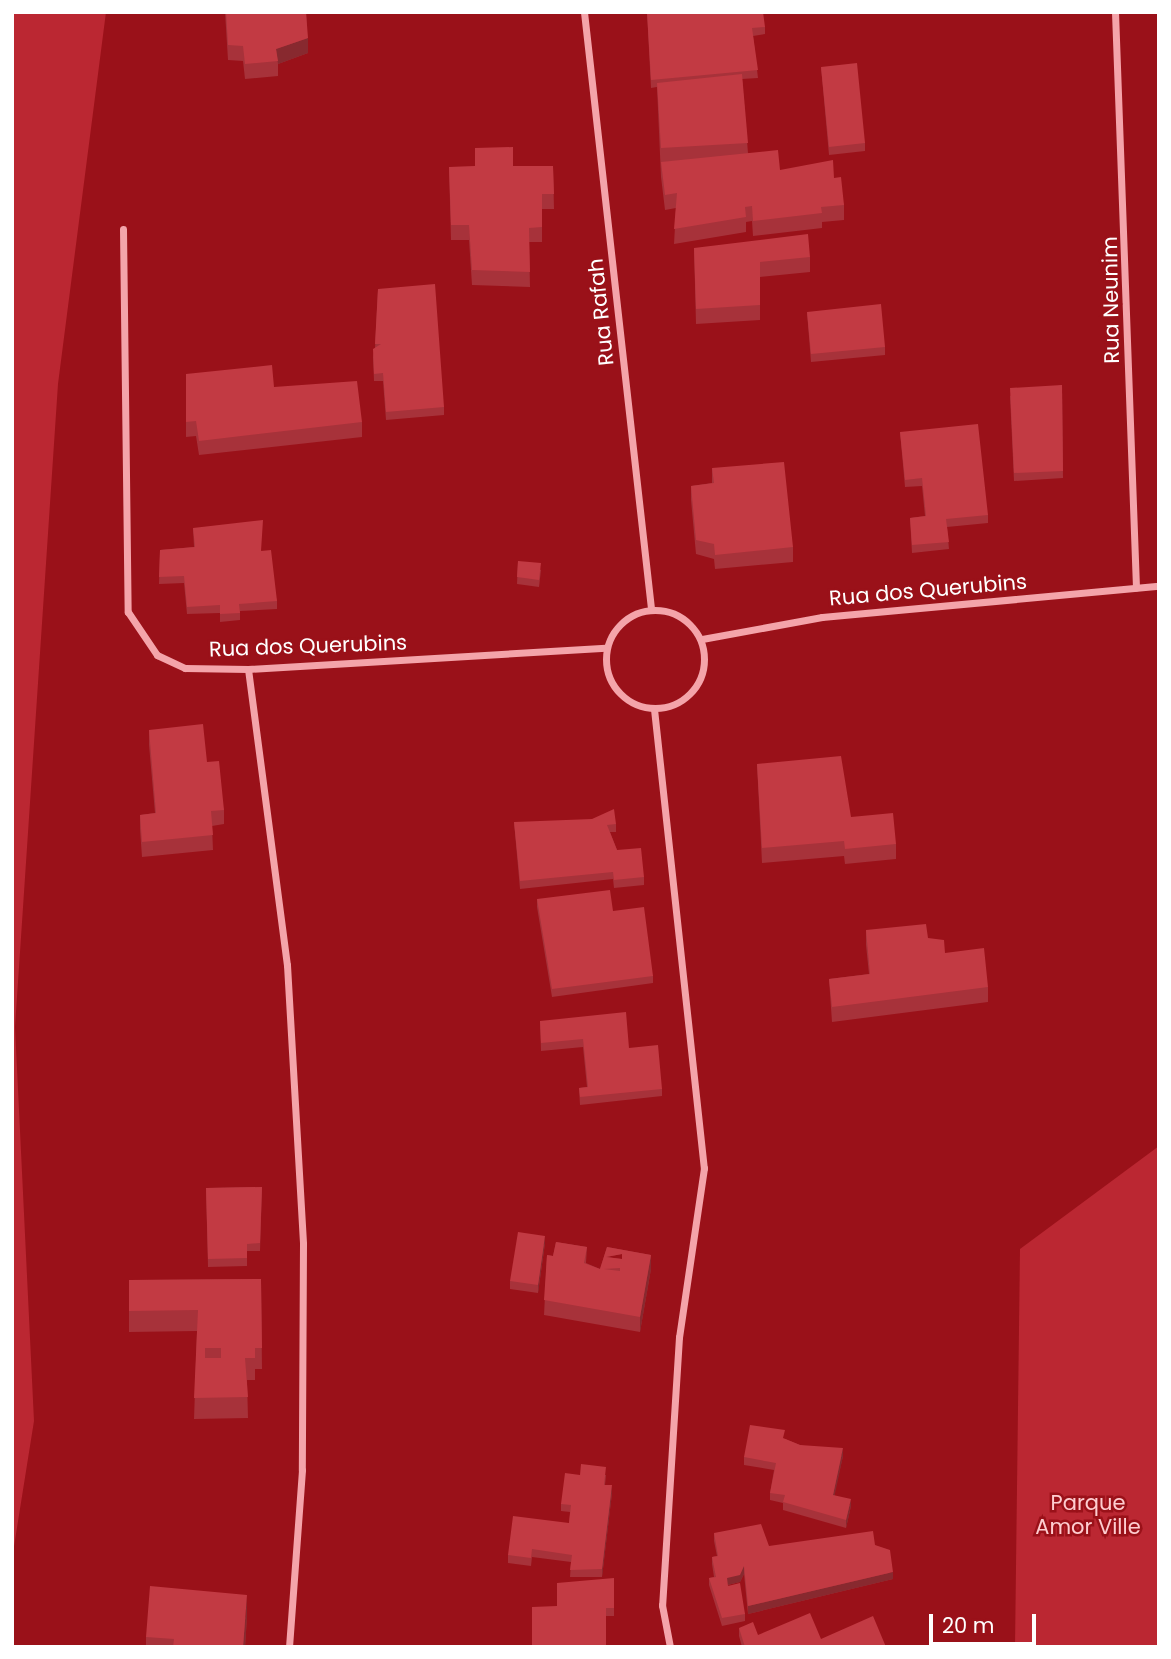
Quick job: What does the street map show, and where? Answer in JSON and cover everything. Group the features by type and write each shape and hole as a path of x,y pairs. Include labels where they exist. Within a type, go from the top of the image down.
{"street":[{"name":"Rua Rafah","path":"584,12 651,608"},
{"name":"Rua Neunim","path":"1115,12 1136,588"},
{"name":"Rua dos Querubins","path":"123,229 128,612 138,635 166,659 185,668 248,669 605,648"},
{"name":"Rua dos Querubins","path":"702,639 822,617 1159,586"},
{"path":"651,608 681,615 702,639 705,663 697,686 679,703 654,709 626,700 607,678 605,648 621,620 651,608"},
{"path":"248,669 287,965 303,1244 302,1470 289,1647"},
{"path":"654,709 704,1168 679,1337 662,1605 670,1647"}],"green space":[{"path":"12,12 106,12 58,384 15,1027 34,1421 12,1559"},
{"name":"Parque Amor Ville","path":"1159,1146 1159,1647 1015,1647 1020,1249"}],"building":[{"path":"226,12 306,12 308,38 276,49 278,61 245,64 243,46 228,45"},
{"path":"647,12 763,12 765,27 752,28 758,70 651,80"},
{"path":"857,63 865,143 829,147 821,67"},
{"path":"742,74 748,143 661,148 657,83"},
{"path":"513,147 513,166 553,166 554,194 542,194 542,227 529,228 530,272 472,270 469,225 451,225 449,167 475,166 475,148"},
{"path":"778,150 780,170 833,160 834,178 841,177 844,205 821,207 822,213 753,221 752,206 745,207 746,217 674,229 677,193 665,195 661,162"},
{"path":"808,234 810,257 760,262 760,305 696,309 694,248"},
{"path":"435,284 444,407 386,412 383,373 374,374 373,349 381,344 375,344 378,289"},
{"path":"881,304 885,347 811,354 807,312"},
{"path":"272,365 274,387 357,381 362,422 199,441 196,421 186,422 186,374"},
{"path":"1062,385 1063,471 1014,473 1010,388"},
{"path":"978,424 988,515 946,519 949,542 912,545 910,518 926,516 922,478 905,480 900,432"},
{"path":"784,462 793,547 715,555 714,544 696,540 691,486 714,483 712,468"},
{"path":"263,520 261,551 271,550 277,601 239,604 240,613 220,614 220,605 187,607 184,576 159,577 160,550 195,547 193,528"},
{"path":"518,561 541,563 539,580 517,577"},
{"path":"203,724 207,762 219,761 224,810 211,811 213,835 142,842 140,815 156,813 149,730"},
{"path":"841,756 851,817 893,813 896,844 845,849 844,841 762,848 757,764"},
{"path":"614,809 616,824 607,825 617,850 641,848 644,877 614,880 613,872 520,881 514,822 592,819"},
{"path":"610,890 613,911 644,907 653,976 552,989 537,899"},
{"path":"926,924 928,938 944,940 945,953 984,948 988,987 832,1007 829,979 870,974 866,930"},
{"path":"626,1012 629,1048 658,1045 662,1089 580,1097 579,1088 588,1087 583,1039 541,1043 540,1021"},
{"path":"262,1187 260,1243 247,1244 247,1258 208,1259 206,1188"},
{"path":"518,1232 545,1236 538,1285 510,1281"},
{"path":"556,1242 587,1247 584,1263 600,1269 607,1247 651,1255 640,1317 544,1300 547,1255 553,1256","holes":["622,1254 622,1259 606,1257"]},
{"path":"261,1279 262,1348 255,1348 255,1358 245,1358 248,1397 194,1398 198,1310 129,1311 129,1280","holes":["205,1348 221,1348 221,1358 205,1358"]},
{"path":"750,1425 785,1430 783,1438 800,1445 843,1448 833,1495 851,1499 846,1520 783,1502 785,1495 770,1493 776,1463 744,1457"},
{"path":"581,1464 606,1467 604,1485 612,1485 602,1569 570,1570 572,1555 532,1549 531,1558 508,1555 513,1516 569,1523 571,1505 561,1504 565,1473 580,1475"},
{"path":"761,1524 769,1546 873,1531 875,1545 890,1550 893,1572 748,1606 744,1566 740,1575 727,1578 728,1586 740,1583 745,1614 722,1618 709,1578 716,1577 712,1557 718,1556 714,1533"},
{"path":"614,1578 614,1608 606,1608 606,1647 532,1647 532,1607 557,1606 557,1583"},
{"path":"150,1586 247,1595 243,1647 173,1647 174,1639 146,1637"},
{"path":"810,1613 821,1639 873,1616 886,1647 745,1647 739,1628 753,1622 758,1635"}]}
